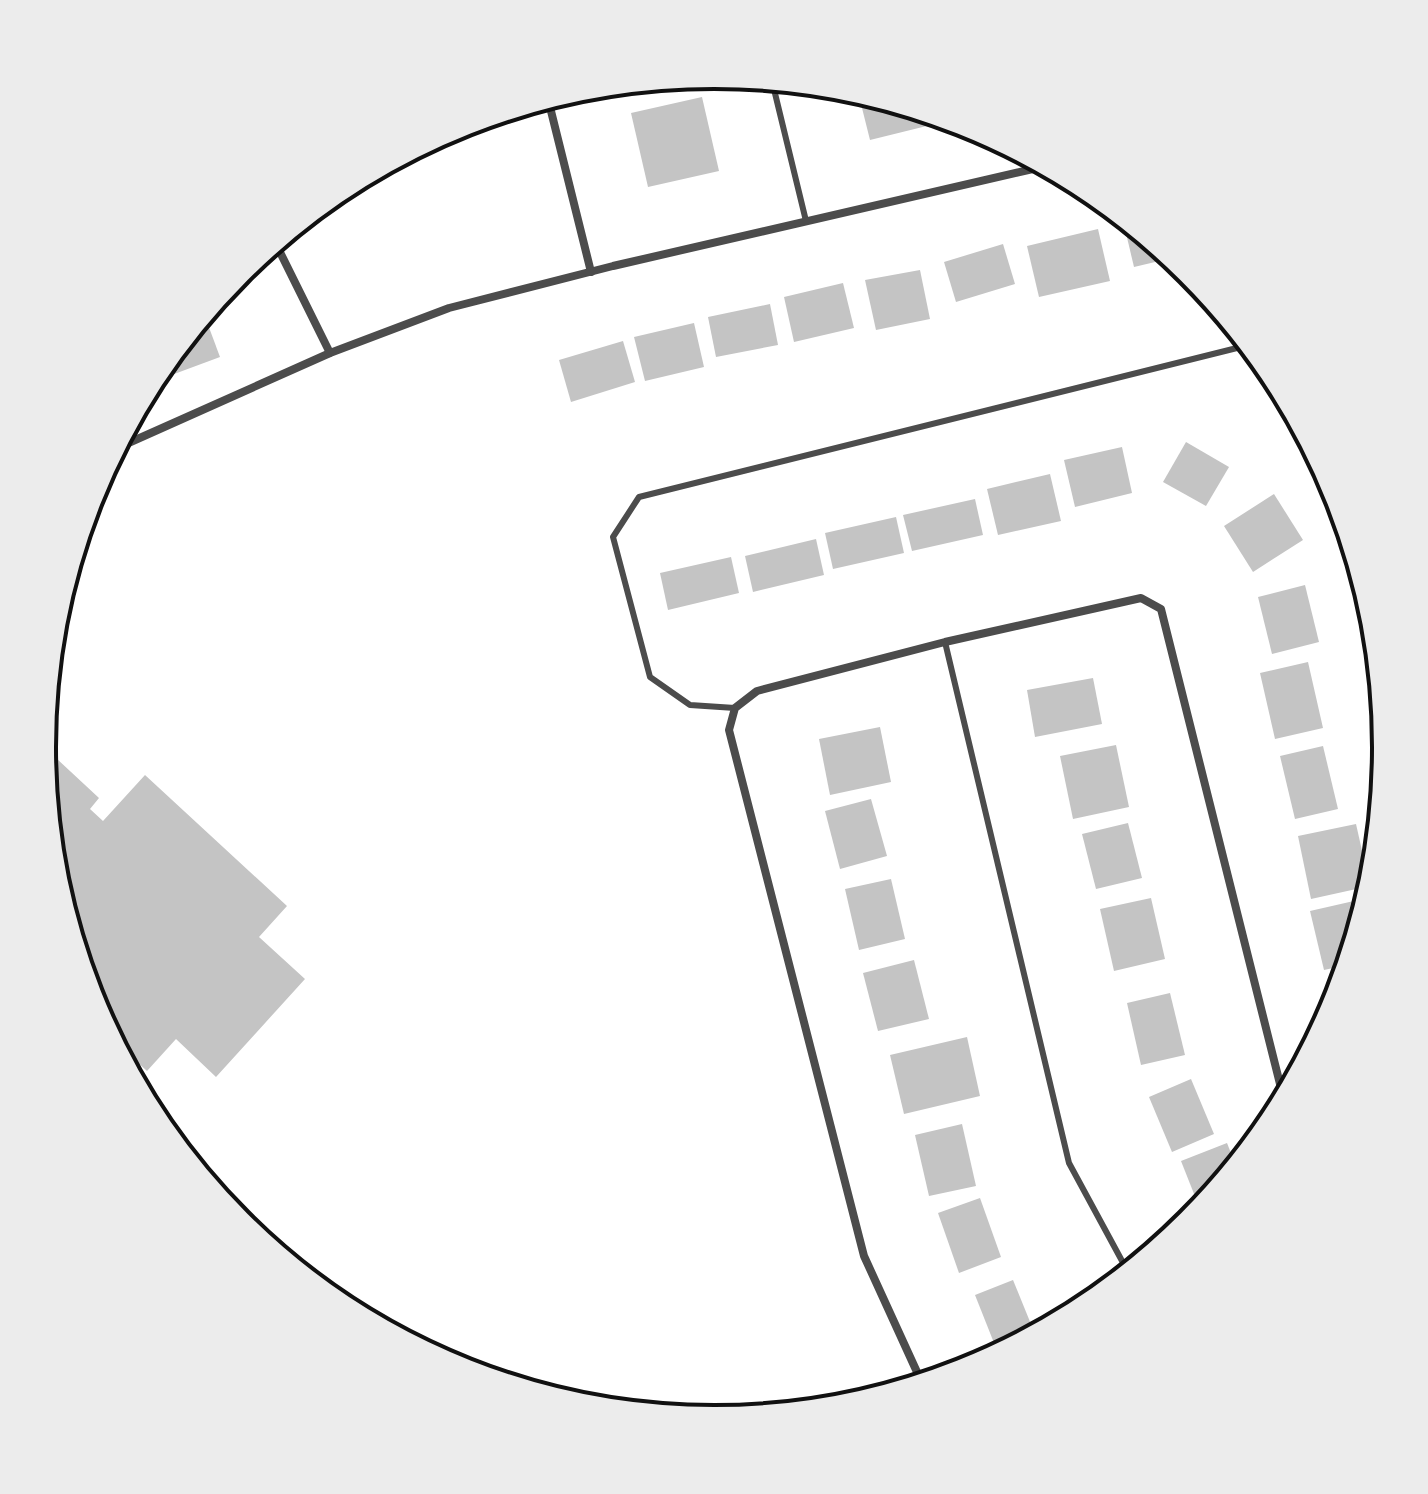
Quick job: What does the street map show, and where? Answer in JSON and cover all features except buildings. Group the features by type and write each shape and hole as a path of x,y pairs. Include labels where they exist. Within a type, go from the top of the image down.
{"street":[{"path":"551,110 591,272"},
{"path":"132,442 330,353 449,308 1023,166"},
{"path":"280,252 330,353"},
{"path":"917,1373 864,1256 729,730 735,708 757,691 945,642 1141,598 1161,609 1280,1083"}],"lane":[{"path":"775,92 806,221"},
{"path":"735,708 690,705 650,677 613,537 639,497 1237,348"},
{"path":"945,642 1069,1163 1123,1263"}]}
